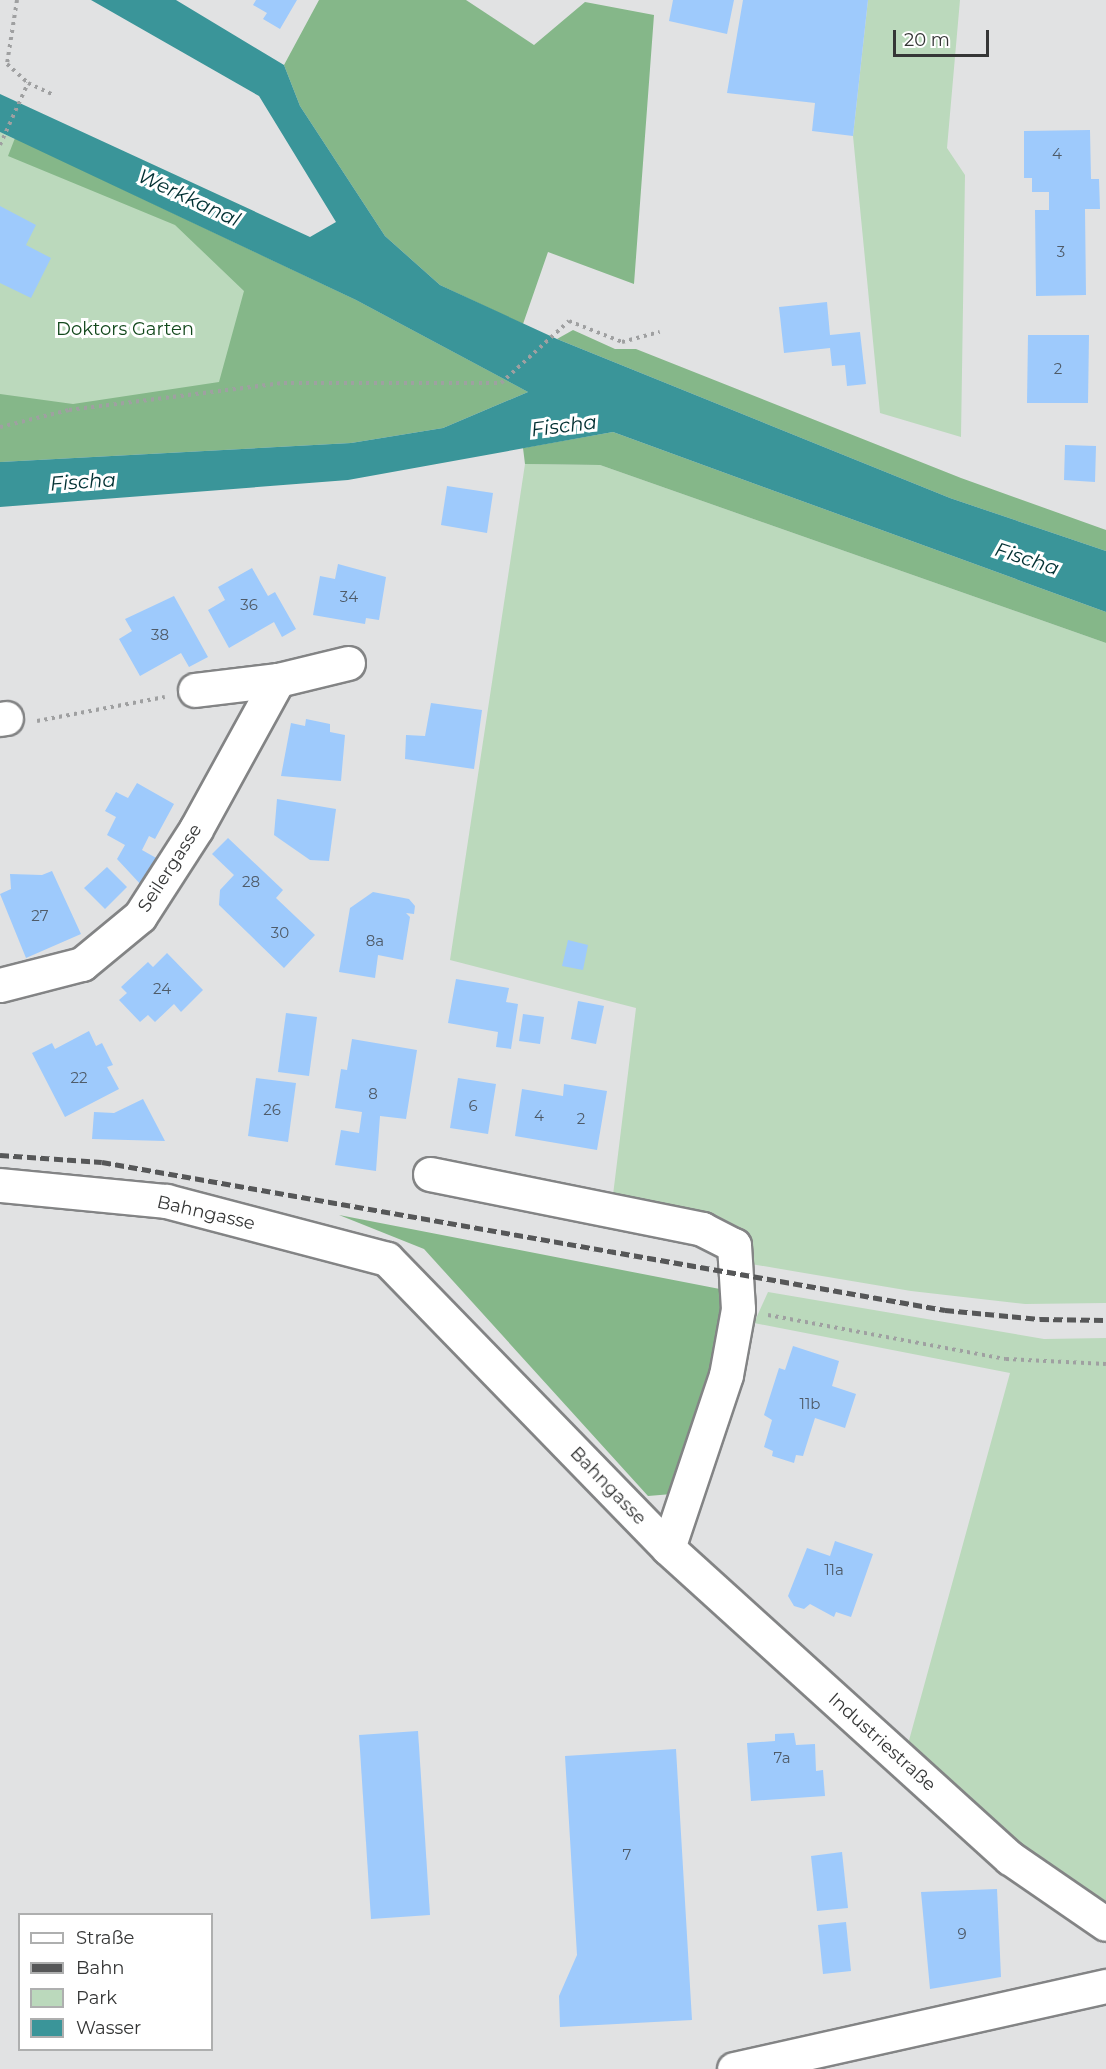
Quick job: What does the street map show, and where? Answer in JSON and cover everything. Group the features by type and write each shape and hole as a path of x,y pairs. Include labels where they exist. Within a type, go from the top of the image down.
{"street":[{"path":"195,690 278,680 348,663"},
{"name":"Seilergasse","path":"0,986 82,964 140,916 196,829 278,680"},
{"path":"430,1174 702,1228 734,1245 738,1309 726,1375 668,1548"},
{"name":"Bahngasse","path":"0,1185 166,1201 387,1259 668,1548"},
{"name":"Industriestraße","path":"668,1548 1010,1858 1106,1924"},
{"path":"734,2069 1106,1986"}],"path":[{"path":"18,0 7,64 28,83 54,95"},
{"path":"0,145 28,83"},
{"path":"0,427 69,410 284,383 480,381 501,383 569,321 622,342 660,332"},
{"path":"3,718 25,724 195,690"},
{"path":"738,1309 1006,1359 1106,1364"}],"green space":[{"path":"319,0 466,0 534,45 585,2 654,15 634,284 548,252 523,324 440,285 385,236 300,106 284,65"},
{"path":"868,0 960,0 947,148 965,175 961,437 880,413 853,136"},
{"name":"Doktors Garten","path":"0,132 356,300 528,392 0,462"},
{"path":"15,138 356,300 528,392 443,428 351,443 0,462 0,394 73,404 219,382 244,291 175,225 8,156"},
{"path":"573,330 615,349 636,349 961,478 1106,530 1106,551 950,498 557,339"},
{"path":"613,432 1106,612 1106,643 600,465 525,464 523,448"},
{"path":"525,464 600,465 1106,643 1106,1303 1025,1304 911,1291 751,1264 613,1195 636,1008 450,960"},
{"path":"339,1215 725,1290 713,1370 672,1494 648,1496 424,1249"},
{"path":"768,1292 1044,1339 1106,1338 1106,1901 1047,1873 908,1744 1010,1373 754,1323"}],"water":[{"path":"91,0 176,0 284,65 300,106 385,236 440,285 557,339 950,498 1106,551 1106,612 613,432 348,480 0,507 0,462 351,443 443,428 528,392 356,300 0,132 0,94 310,237 336,222 259,96"}],"building":[{"path":"256,0 297,0 280,29 263,19 267,13 253,5"},
{"path":"673,0 734,0 727,34 669,21"},
{"path":"743,0 868,0 853,136 812,131 815,103 727,93"},
{"path":"1090,130 1091,179 1099,179 1100,209 1085,209 1086,295 1036,296 1035,210 1049,210 1049,192 1032,192 1032,178 1024,178 1024,131"},
{"path":"0,206 36,225 26,245 51,258 31,298 0,283"},
{"path":"827,302 830,335 860,332 866,384 847,386 845,365 832,366 830,348 784,353 779,307"},
{"path":"1028,335 1089,335 1088,403 1027,403"},
{"path":"1065,445 1096,446 1095,482 1064,480"},
{"path":"447,486 493,493 487,533 441,525"},
{"path":"338,564 386,577 379,620 366,618 365,624 313,615 320,576 335,579"},
{"path":"252,568 268,596 275,592 296,629 282,637 274,622 229,648 208,610 225,600 218,587"},
{"path":"174,596 208,657 189,667 181,653 140,676 119,639 132,631 125,619"},
{"path":"431,703 482,710 474,769 405,759 406,735 425,736"},
{"path":"306,719 330,724 330,732 345,735 341,781 281,776 291,723 305,726"},
{"path":"137,783 174,804 155,839 149,836 142,850 158,859 143,887 117,859 125,845 107,835 116,817 105,811 116,792 128,798"},
{"path":"277,799 336,809 329,861 310,860 274,835"},
{"path":"228,838 283,890 276,898 315,935 284,968 219,905 220,890 234,875 212,854"},
{"path":"107,867 127,887 105,909 84,888"},
{"path":"52,871 81,934 26,958 0,894 11,889 10,874 42,875"},
{"path":"373,892 409,899 415,906 414,914 406,913 410,917 403,960 378,955 375,978 339,972 350,908"},
{"path":"568,940 588,945 583,970 562,966"},
{"path":"167,953 203,990 181,1012 174,1004 155,1022 148,1015 140,1022 119,1000 127,993 121,987 148,962 153,967"},
{"path":"456,979 509,988 506,1002 518,1004 511,1049 496,1047 498,1032 448,1023"},
{"path":"578,1001 604,1006 596,1044 571,1039"},
{"path":"286,1013 317,1017 309,1076 278,1072"},
{"path":"523,1014 544,1017 540,1044 519,1041"},
{"path":"89,1031 96,1046 102,1043 113,1065 107,1067 119,1089 65,1117 32,1053 52,1043 55,1049"},
{"path":"352,1039 417,1050 406,1119 380,1116 376,1171 335,1165 341,1130 359,1133 362,1112 335,1108 341,1069 347,1070"},
{"path":"256,1078 296,1083 288,1142 248,1136"},
{"path":"458,1078 496,1084 488,1134 450,1128"},
{"path":"564,1084 607,1091 597,1150 515,1136 522,1089 563,1096"},
{"path":"143,1099 165,1141 92,1139 94,1112 114,1113"},
{"path":"793,1346 839,1361 832,1386 856,1394 845,1428 815,1418 803,1456 796,1455 794,1463 772,1456 773,1451 764,1447 772,1420 764,1415 779,1368 785,1370"},
{"path":"835,1541 873,1554 851,1617 836,1612 834,1617 810,1604 804,1609 794,1606 788,1596 807,1548 830,1556"},
{"path":"418,1731 430,1915 371,1919 359,1735"},
{"path":"794,1733 796,1745 815,1744 816,1771 823,1770 825,1796 751,1801 747,1743 775,1741 775,1734"},
{"path":"676,1749 692,2020 560,2027 559,1996 577,1955 565,1756"},
{"path":"842,1852 848,1908 817,1911 811,1856"},
{"path":"997,1889 1001,1977 930,1989 921,1892"},
{"path":"846,1922 851,1971 823,1974 818,1925"}],"railway":[{"path":"0,1155 102,1162 945,1310 1040,1319 1106,1320"}],"water label":[{"name":"Werkkanal","path":"189,198"},
{"name":"Fischa","path":"564,426"},
{"name":"Fischa","path":"83,482"},
{"name":"Fischa","path":"1027,559"}]}
